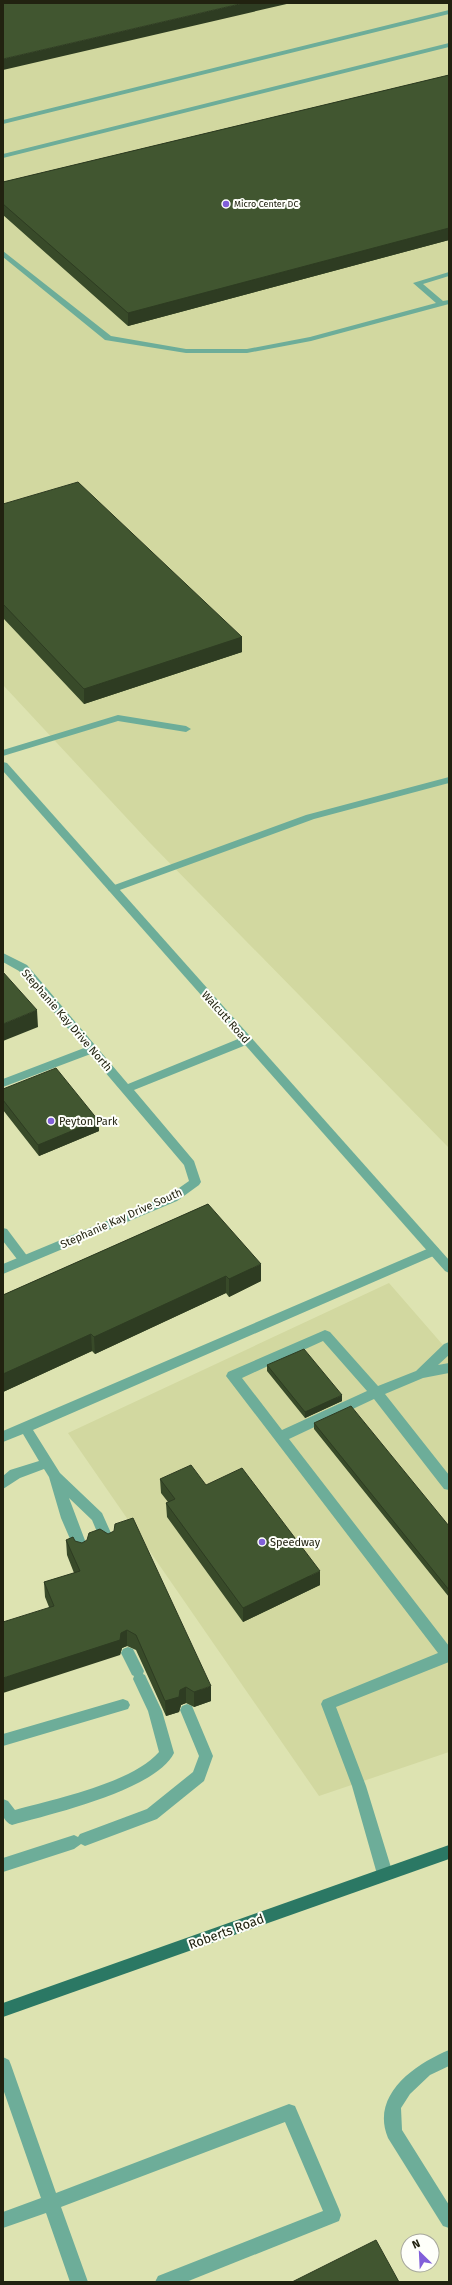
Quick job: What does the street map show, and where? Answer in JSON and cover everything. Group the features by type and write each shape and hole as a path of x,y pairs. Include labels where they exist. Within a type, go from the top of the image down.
{"main road":[{"name":"Roberts Road","path":"3,2010 449,1852"}],"street":[{"path":"3,122 449,12"},
{"path":"3,156 449,45"},
{"path":"3,253 108,338 186,350 248,351 311,339 446,303"},
{"path":"446,303 417,283 449,274"},
{"path":"3,753 118,718 186,729"},
{"name":"Walcutt Road","path":"3,765 449,1268"},
{"path":"113,889 310,817 449,780"},
{"name":"Stephanie Kay Drive North","path":"3,957 23,968 126,1089"},
{"path":"126,1089 246,1040"},
{"path":"3,1083 92,1049"},
{"name":"Stephanie Kay Drive South","path":"3,1269 173,1198 195,1182 190,1164 126,1089"},
{"path":"3,1232 24,1260"},
{"path":"3,1437 434,1251"},
{"path":"385,1874 359,1786 328,1704 448,1655 233,1376 325,1335 376,1392 449,1485"},
{"path":"421,1374 449,1347"},
{"path":"280,1437 376,1392 421,1374 449,1368"},
{"path":"26,1427 55,1476 97,1517 108,1542"},
{"path":"3,1484 15,1474 47,1463"},
{"path":"55,1476 68,1518 82,1551"},
{"path":"3,1806 12,1818 99,1794 156,1766 167,1753 155,1711 128,1653"},
{"path":"3,1740 124,1705"},
{"path":"3,1865 80,1840 152,1814 199,1776 206,1756 187,1710"},
{"path":"449,2058 424,2070 404,2088 393,2107 394,2132 449,2220"},
{"path":"3,2065 79,2282"},
{"path":"3,2220 289,2112 333,2215 164,2282"}],"shaded area":[{"path":"3,3 449,3 449,1148 150,843 3,685"},
{"path":"389,1283 449,1352 449,1752 319,1796 68,1433"}],"building":[{"path":"3,3 244,3 3,59"},
{"name":"Micro Center DC","path":"449,75 449,228 128,313 3,204 3,182"},
{"path":"78,482 242,637 84,689 3,604 3,504"},
{"path":"3,972 37,1010 3,1024"},
{"name":"Peyton Park","path":"56,1068 98,1120 38,1145 3,1100 3,1089"},
{"path":"208,1204 261,1264 229,1279 226,1276 94,1337 91,1334 3,1374 3,1295"},
{"path":"304,1349 342,1395 305,1412 267,1365"},
{"path":"351,1406 449,1526 449,1590 314,1423"},
{"path":"191,1465 206,1485 242,1468 320,1571 243,1608 166,1503 175,1499 160,1479"},
{"path":"133,1518 211,1686 194,1692 186,1687 180,1690 179,1697 165,1701 136,1635 127,1630 121,1633 120,1640 3,1678 3,1622 54,1606 44,1582 80,1571 66,1540 73,1537 75,1541 82,1543 87,1540 89,1533 100,1529 108,1534 114,1531 115,1524"},
{"path":"376,2240 399,2282 292,2282"}],"place":[{"name":"Micro Center DC","path":"226,204"},
{"name":"Peyton Park","path":"51,1121"},
{"name":"Speedway","path":"262,1542"}]}
